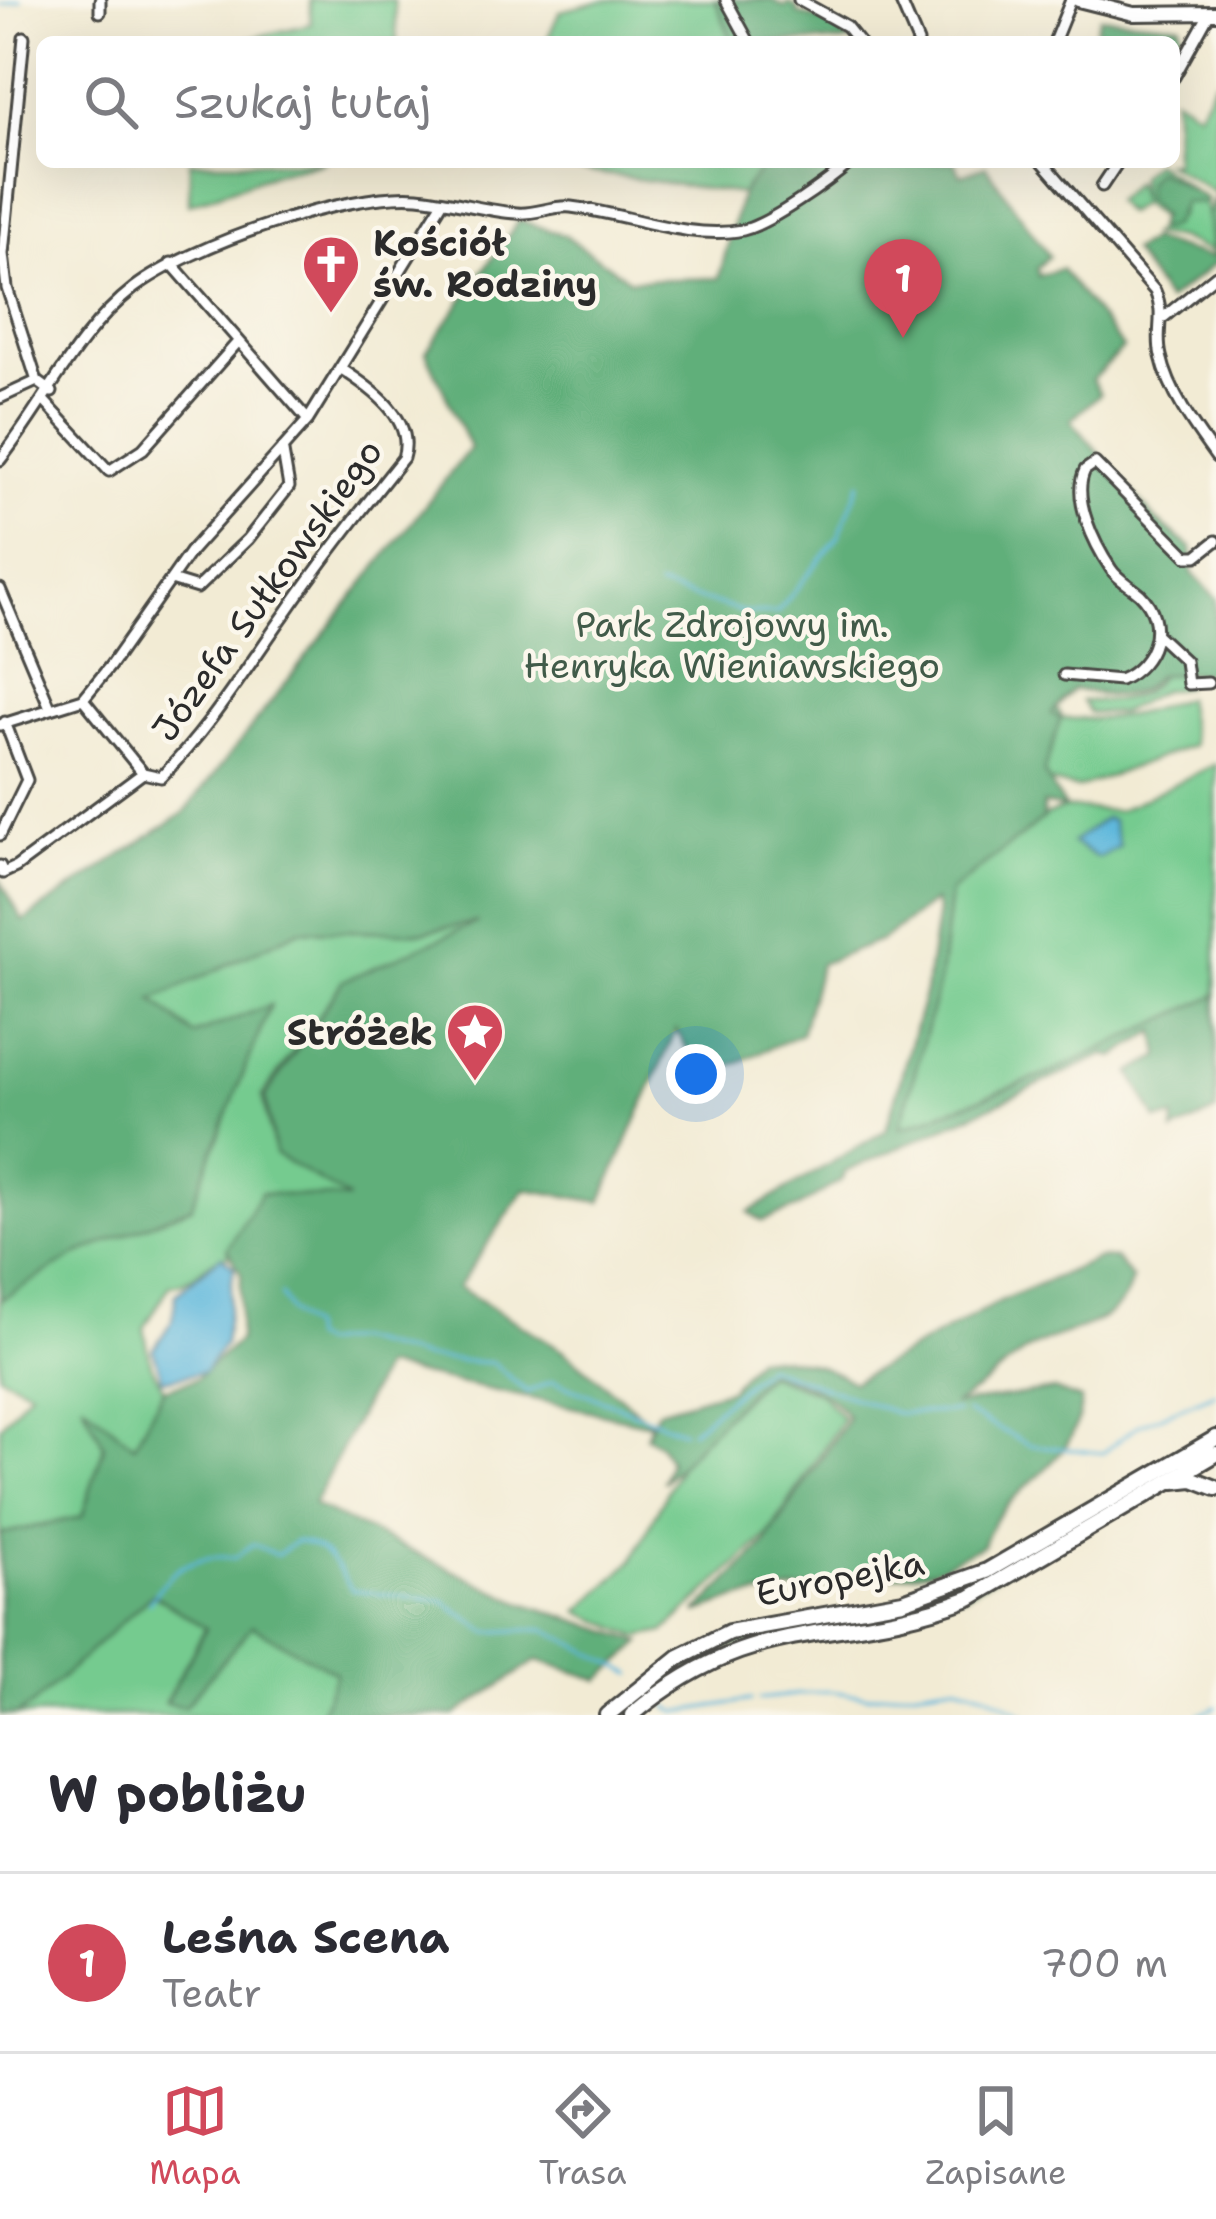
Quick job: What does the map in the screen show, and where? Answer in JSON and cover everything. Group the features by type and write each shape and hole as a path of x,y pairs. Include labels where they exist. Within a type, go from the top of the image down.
{"main road":[{"name":"Europejka","path":"607,1715 679,1657 729,1632 903,1601 998,1566 1216,1438"},
{"name":"Europejka","path":"632,1715 701,1665 744,1646 912,1615 970,1598 1216,1454"},
{"path":"1169,1482 1193,1479 1216,1487"}],"street":[{"path":"726,0 746,36"},
{"path":"799,0 854,36"},
{"path":"900,0 915,36"},
{"path":"1057,36 1074,0 1134,14 1204,10"},
{"path":"1166,0 1173,15"},
{"path":"1180,64 1204,10"},
{"path":"24,37 3,254 8,288 38,381 49,397 109,471 142,449 237,343"},
{"path":"0,460 49,397 93,326 171,263 228,237 396,198 521,214 571,207 727,232 766,221 842,168"},
{"path":"1048,168 1154,291 1165,314 1160,352 1170,380 1216,457"},
{"path":"1102,186 1114,168"},
{"path":"0,835 27,779 3,723 49,705 83,699 134,638 171,580 308,420 442,203"},
{"path":"171,263 308,420"},
{"path":"1165,314 1216,275"},
{"name":"Józefa Sułkowskiego","path":"83,699 143,773 161,777 198,739 403,458 405,442 386,404 340,368"},
{"path":"0,398 38,381"},
{"path":"171,580 197,588 248,539 289,487 283,452"},
{"path":"1208,683 1188,684 1185,661 1157,635 1150,607 1106,560 1081,501 1085,470 1095,463 1187,556 1197,556 1216,541"},
{"path":"0,589 49,705"},
{"path":"0,627 13,620"},
{"path":"1064,675 1120,680 1144,663 1157,635"},
{"name":"Józefa Sułkowskiego","path":"0,866 3,873 16,867 143,773"}],"green space":[{"path":"310,0 394,0 397,36 260,36 311,24"},
{"path":"605,0 715,0 730,36 549,36 560,11"},
{"path":"715,0 772,0 785,7 788,3 798,8 797,13 831,23 845,36 730,36"},
{"path":"1100,17 1180,24 1181,36 1170,34 1094,36"},
{"path":"1216,79 1216,194 1175,168 1180,168 1180,101 1198,112"},
{"path":"190,168 298,168 275,173 189,204"},
{"path":"562,168 761,168 741,194"},
{"name":"Park Zdrojowy im. Henryka Wieniawskiego","path":"761,168 958,168 961,175 987,168 1049,256 1037,268 1038,276 1061,269 1123,348 1092,380 1100,394 1071,420 1157,521 1192,548 1192,573 1216,598 1216,673 1157,675 1139,690 1118,696 1073,689 1051,714 1061,718 1044,773 1065,808 1043,804 1043,819 950,892 940,978 900,1128 1048,1074 1216,995 1216,1112 1173,1132 1174,1118 1157,1120 1131,1073 1160,1056 1156,1031 1115,1057 1105,1055 845,1172 843,1179 799,1207 762,1221 749,1212 886,1130 925,991 937,912 934,901 882,940 820,964 801,1034 730,1066 690,1053 676,1030 601,1202 525,1189 458,1287 563,1350 652,1423 658,1410 730,1389 756,1357 806,1362 853,1382 1000,1301 1099,1258 1116,1259 1132,1279 1115,1309 1028,1350 952,1405 1054,1390 1081,1400 1077,1424 1053,1461 1005,1507 983,1545 932,1570 736,1599 696,1613 764,1545 848,1418 832,1400 767,1372 663,1482 669,1461 659,1444 646,1436 651,1424 383,1367 313,1505 523,1603 642,1642 600,1680 538,1660 455,1715 319,1715 336,1673 252,1626 184,1707 165,1703 206,1628 152,1594 31,1706 16,1715 0,1715 0,1534 82,1517 104,1446 82,1402 134,1445 164,1389 196,1379 239,1340 241,1274 227,1249 261,1193 349,1199 275,1154 265,1097 343,981 478,922 422,932 300,930 153,1000 194,1035 270,1005 191,1207 78,1254 0,1300 0,880 23,921 184,813 470,448 426,352 519,220 564,235 630,280 719,278 741,194"},
{"path":"1148,168 1162,168 1192,190 1161,219 1141,203 1126,213 1114,201 1135,182 1141,202 1139,176"},
{"path":"1156,170 1207,199 1205,204 1183,202 1172,226 1161,230 1156,227 1161,215 1145,200 1146,182"},
{"path":"1216,196 1216,263 1167,301 1131,251 1151,240 1212,258 1207,215"},
{"path":"1196,199 1205,204 1213,253 1178,238 1150,235 1179,216 1183,202"},
{"path":"1185,672 1185,687 1162,690 1120,713 1089,713 1082,701 1126,699 1145,691 1160,675"},
{"path":"1047,693 1062,718 1079,719 1124,716 1185,698 1193,745 1078,788 727,723"},
{"path":"1216,764 1216,995 1048,1074 899,1129 940,978 950,892 1047,815 1065,808 1117,811"},
{"path":"485,920 343,981 262,1096 275,1154 352,1200 261,1193 226,1257 170,1285 144,1328 151,1365 164,1389 134,1446 86,1405 105,1446 82,1517 0,1534 0,1427 30,1390 0,1375 0,1300 85,1249 232,1100 270,1007 194,1035 151,1001 300,930 422,932"},
{"path":"767,1374 820,1393 843,1418 768,1535 664,1632 639,1637 579,1612 632,1561 684,1458"},
{"path":"1216,1444 1216,1449 965,1594 733,1646 689,1667 624,1715 613,1715 685,1660 729,1638 908,1604 979,1581"},
{"path":"152,1594 206,1627 165,1702 184,1706 252,1625 337,1673 319,1715 15,1715"}],"water":[{"path":"1105,818 1112,821 1119,846 1098,858 1072,843"},
{"path":"221,1256 234,1267 224,1344 204,1372 163,1380 153,1350 173,1319 176,1294"}],"waterway":[{"path":"0,5 21,0"},
{"path":"658,587 747,613 777,613 839,536 860,482"},
{"path":"281,1295 291,1313 309,1328 310,1339 321,1344 352,1339 425,1358 493,1363 527,1392 553,1381 683,1431"},
{"path":"691,1431 766,1366 896,1413 957,1412"},
{"path":"966,1412 1030,1445 1103,1453 1138,1425 1216,1393"},
{"path":"149,1603 165,1581 195,1561 235,1558 253,1544 277,1555 296,1541 324,1552 352,1590 443,1601 488,1632 545,1629 633,1674"},
{"path":"759,1699 828,1691 866,1696 955,1684 986,1693 1026,1715"},
{"path":"668,1707 677,1712 751,1700"},
{"path":"1199,1715 1216,1707"}],"place":[{"name":"Kościół św. Rodziny","path":"331,315"},
{"name":"Leśna Scena","path":"903,338"},
{"name":"Stróżek","path":"475,1083"}]}
